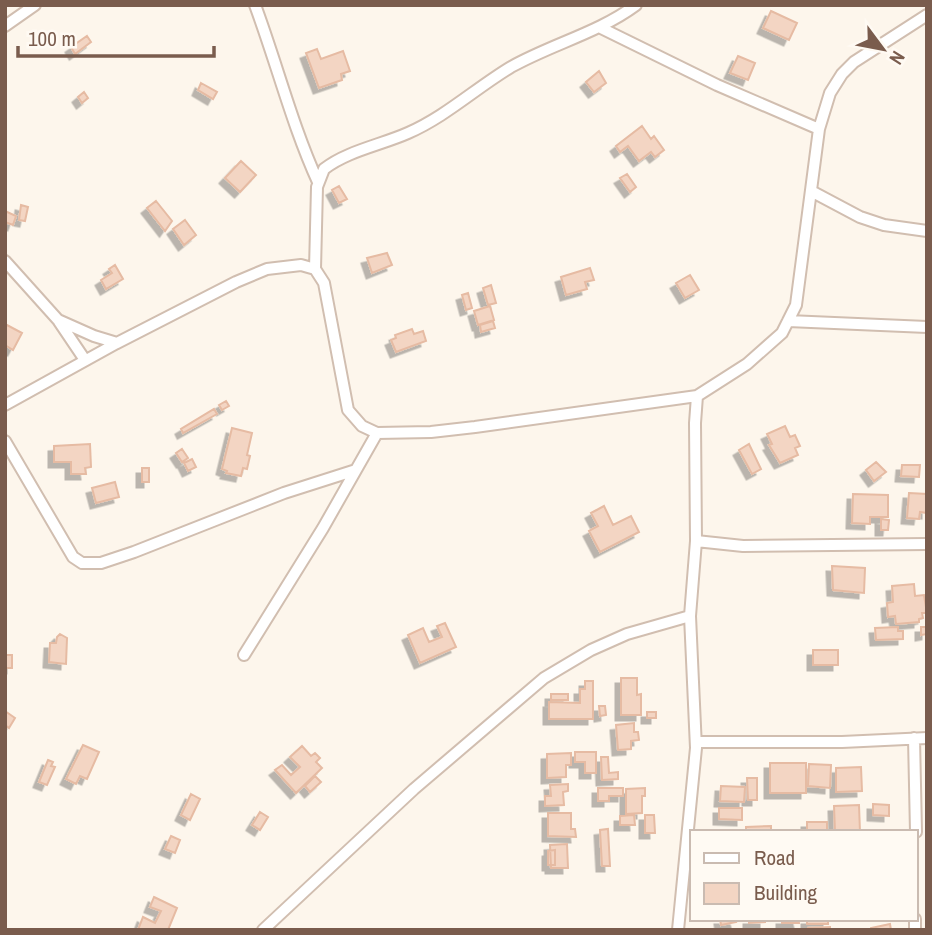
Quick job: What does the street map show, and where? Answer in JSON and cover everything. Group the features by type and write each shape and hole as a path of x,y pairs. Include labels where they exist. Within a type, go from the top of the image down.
{"street":[{"path":"5,26 35,5"},
{"path":"256,5 295,123 318,182"},
{"path":"636,5 599,27 514,66 408,133 328,166 320,175 316,269 324,283 348,410 362,426 377,433 431,432 697,396 747,364 782,333 796,305 819,129 830,93 842,74 854,62 927,16"},
{"path":"599,27 717,85 819,129"},
{"path":"811,191 860,217 884,225 927,231"},
{"path":"5,261 58,320 85,360"},
{"path":"5,405 194,302 267,269 301,265 316,269"},
{"path":"58,320 117,343"},
{"path":"788,321 927,327"},
{"path":"678,930 688,857 695,742 691,616 696,541 697,396"},
{"path":"244,655 289,585 377,433"},
{"path":"5,442 73,557 90,564 134,552 284,493 356,470"},
{"path":"696,541 743,545 927,544"},
{"path":"263,930 414,789 544,678 591,650 626,634 691,616"},
{"path":"914,738 916,830"},
{"path":"695,742 842,742 927,738"}],"building":[{"path":"771,11 797,23 789,40 763,28"},
{"path":"87,36 91,42 75,54 71,47"},
{"path":"317,49 321,59 343,51 350,71 341,74 342,80 319,88 306,53"},
{"path":"738,56 755,63 748,80 730,73"},
{"path":"599,71 606,83 594,92 586,82"},
{"path":"201,83 217,92 213,99 198,90"},
{"path":"84,92 88,98 82,103 78,97"},
{"path":"642,126 651,139 654,136 664,150 655,157 651,152 639,161 628,146 620,152 616,146"},
{"path":"241,161 256,175 240,192 225,178"},
{"path":"627,174 636,187 630,192 620,178"},
{"path":"339,186 347,199 339,203 332,190"},
{"path":"156,201 172,221 165,231 147,208"},
{"path":"21,205 28,207 25,221 19,220"},
{"path":"5,211 16,216 13,225 5,222"},
{"path":"185,220 196,235 184,245 173,229"},
{"path":"387,253 392,265 372,273 367,258"},
{"path":"115,265 123,279 106,289 101,280 112,273 109,269"},
{"path":"590,268 594,280 585,282 587,289 566,295 561,277"},
{"path":"690,275 699,290 685,298 676,283"},
{"path":"491,285 496,303 488,305 483,288"},
{"path":"468,293 472,308 466,310 462,295"},
{"path":"490,306 494,320 478,325 474,311"},
{"path":"493,321 495,328 481,332 480,325"},
{"path":"5,324 22,333 13,350 5,345"},
{"path":"412,329 414,334 423,331 426,341 396,352 391,340 396,338 395,335"},
{"path":"226,401 229,406 222,410 219,405"},
{"path":"214,409 217,414 183,433 181,429"},
{"path":"785,426 790,437 795,435 800,446 795,448 798,455 780,463 769,445 772,444 767,434"},
{"path":"232,428 252,433 247,469 243,468 241,476 226,473 227,471 222,469"},
{"path":"90,444 91,467 85,468 86,474 71,474 71,462 54,462 54,446"},
{"path":"749,444 761,469 752,474 739,450"},
{"path":"182,449 188,458 182,462 176,453"},
{"path":"192,459 196,467 188,471 184,463"},
{"path":"876,462 886,472 874,481 866,470"},
{"path":"902,465 920,465 919,477 901,476"},
{"path":"142,468 149,468 149,482 142,482"},
{"path":"115,482 119,497 96,503 92,488"},
{"path":"909,493 927,494 927,513 920,512 919,519 907,518"},
{"path":"853,494 888,495 888,517 870,517 870,524 852,523"},
{"path":"604,506 613,525 631,516 639,532 600,552 589,531 598,526 591,513"},
{"path":"881,519 889,520 888,530 881,530"},
{"path":"832,566 865,568 864,593 833,590"},
{"path":"914,584 915,596 924,595 927,613 922,613 923,618 919,619 919,622 896,624 895,616 888,617 887,603 893,602 892,586"},
{"path":"445,623 456,647 420,663 408,635 423,628 429,642 442,637 437,626"},
{"path":"898,627 898,631 903,631 903,639 876,640 875,628"},
{"path":"921,627 927,627 927,634 921,635"},
{"path":"60,634 67,638 66,664 49,662 50,643 56,643"},
{"path":"813,650 838,650 838,665 813,665"},
{"path":"5,655 12,655 12,668 5,668"},
{"path":"621,678 637,678 637,695 641,694 641,715 621,715"},
{"path":"585,681 593,681 593,719 549,719 549,702 580,703 580,689 585,689"},
{"path":"551,694 568,694 568,700 551,700"},
{"path":"599,706 605,706 606,715 600,716"},
{"path":"5,711 15,718 9,728 5,725"},
{"path":"647,712 656,712 656,718 647,718"},
{"path":"634,723 634,732 638,732 639,740 631,741 631,749 618,750 616,725"},
{"path":"83,745 99,752 87,779 80,776 76,784 66,779"},
{"path":"302,746 311,756 315,753 320,758 316,762 322,768 296,793 275,770 282,765 291,775 300,767 290,757"},
{"path":"575,752 596,752 596,773 585,773 585,762 575,762"},
{"path":"571,753 571,765 566,765 566,777 547,778 547,754"},
{"path":"601,757 608,757 609,773 618,772 618,779 602,780"},
{"path":"48,760 53,762 51,766 55,767 47,785 39,782"},
{"path":"770,763 806,763 806,793 770,793"},
{"path":"809,764 831,765 830,788 808,786"},
{"path":"861,767 862,791 836,792 836,768"},
{"path":"315,776 321,782 310,792 305,786"},
{"path":"747,778 757,778 757,800 748,800"},
{"path":"568,784 568,791 563,792 564,805 545,806 545,796 551,796 550,785"},
{"path":"721,786 745,787 744,802 720,801"},
{"path":"598,788 623,788 623,796 609,796 609,801 598,801"},
{"path":"645,788 642,813 626,814 626,789"},
{"path":"191,794 200,799 190,820 181,815"},
{"path":"873,804 889,805 889,816 873,815"},
{"path":"859,805 860,830 835,830 834,806"},
{"path":"719,808 742,808 742,820 719,819"},
{"path":"260,812 268,817 260,830 252,825"},
{"path":"548,813 571,813 571,829 575,829 576,837 548,836"},
{"path":"634,815 635,825 620,825 620,816"},
{"path":"645,815 654,815 655,833 645,833"},
{"path":"807,822 827,822 827,830 807,830"},
{"path":"771,826 771,830 746,830 746,827"},
{"path":"608,829 610,866 602,866 600,830"},
{"path":"171,836 180,840 175,853 165,849"},
{"path":"567,844 568,868 551,868 550,845"},
{"path":"555,850 555,865 548,865 548,851"},
{"path":"154,897 177,908 168,930 138,930 143,917 155,923 161,911 150,907"},
{"path":"720,921 736,922 721,925"},
{"path":"798,921 799,923 782,923"},
{"path":"807,921 828,921 828,924 807,924"},
{"path":"890,924 891,930 871,930 871,928"},
{"path":"830,927 830,930 808,930 808,928"}]}
